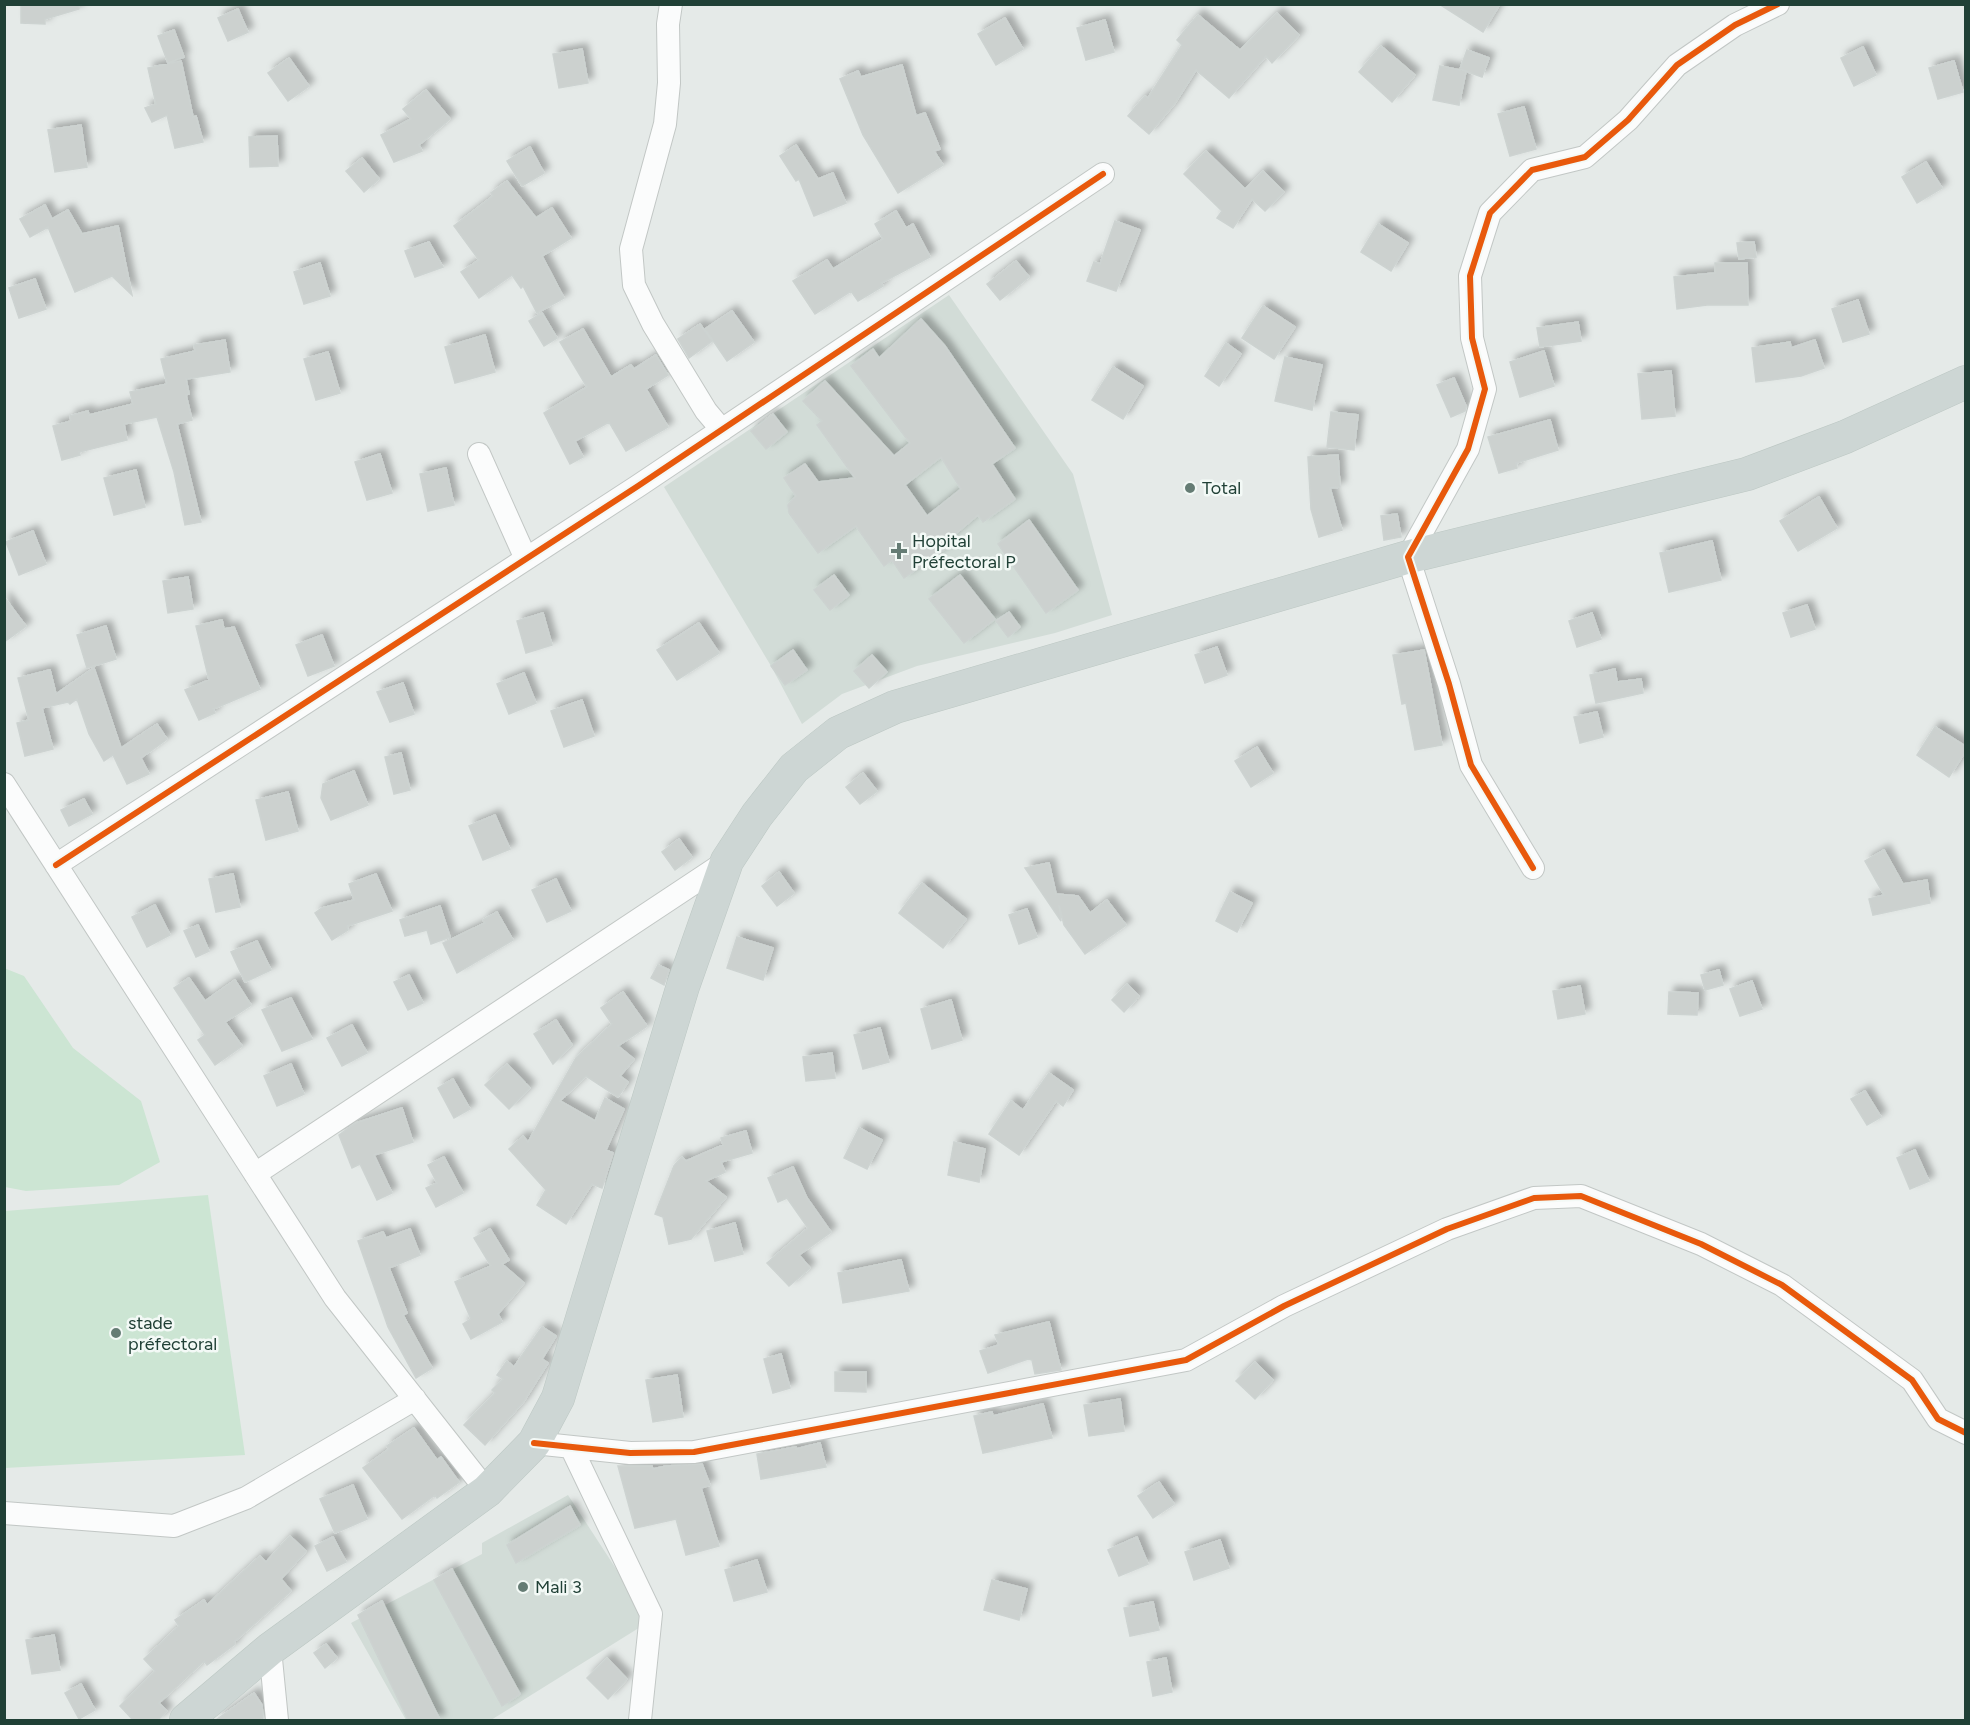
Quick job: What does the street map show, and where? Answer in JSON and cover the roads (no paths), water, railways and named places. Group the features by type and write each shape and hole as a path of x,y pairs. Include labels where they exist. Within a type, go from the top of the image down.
{"main road":[{"path":"186,1720 270,1649 487,1491 534,1443 558,1398 683,986 727,861 757,815 794,768 838,733 895,707 1408,557 1747,474 1845,437 1965,382"}],"street":[{"path":"671,4 668,24 669,83 665,124 631,249 634,285 653,324 706,411 722,430"},
{"path":"1533,868 1471,765 1449,684 1408,557 1468,450 1485,389 1472,338 1470,276 1490,213 1532,170 1585,157 1628,120 1677,65 1735,25 1778,4"},
{"path":"56,865 722,430 1103,174"},
{"path":"479,454 526,559"},
{"path":"4,784 335,1298 487,1491"},
{"path":"255,1174 727,861"},
{"path":"534,1443 630,1453 694,1452 1186,1360 1284,1306 1447,1228 1534,1198 1581,1196 1701,1244 1782,1285 1912,1380 1938,1419 1965,1433"},
{"path":"4,1513 174,1527 246,1498 415,1399"},
{"path":"571,1447 651,1614 640,1720"},
{"path":"270,1649 277,1720"}],"place":[{"name":"Total","path":"1190,488"},
{"name":"Hopital Préfectoral P","path":"899,551"},
{"name":"stade préfectoral","path":"116,1333"},
{"name":"Mali 3","path":"523,1587"}]}
